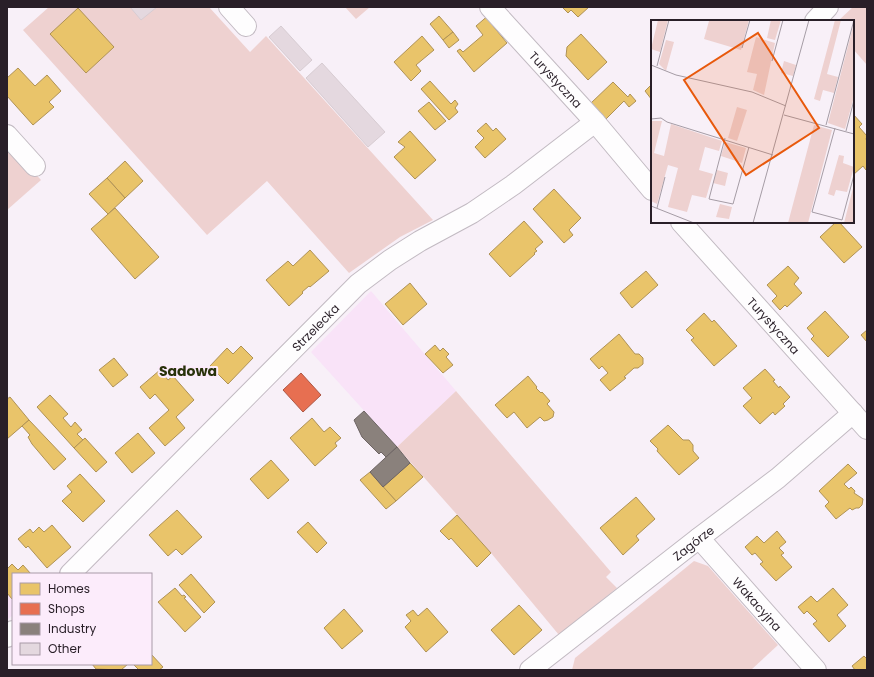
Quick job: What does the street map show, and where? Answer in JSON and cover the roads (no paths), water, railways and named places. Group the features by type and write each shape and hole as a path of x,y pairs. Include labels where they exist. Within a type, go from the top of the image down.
{"street":[{"path":"229,7 246,26"},
{"name":"Turystyczna","path":"490,7 648,179"},
{"path":"816,20 828,7"},
{"name":"Strzelecka","path":"71,573 358,284 390,260 420,241 472,213 513,185 595,122"},
{"path":"7,135 35,166"},
{"name":"Turystyczna","path":"682,223 867,429"},
{"name":"Zagórze","path":"544,666 699,538 778,478 853,413"},
{"name":"Wakacyjna","path":"699,538 816,670"}],"district":[{"name":"Sadowa","path":"188,371"}]}
